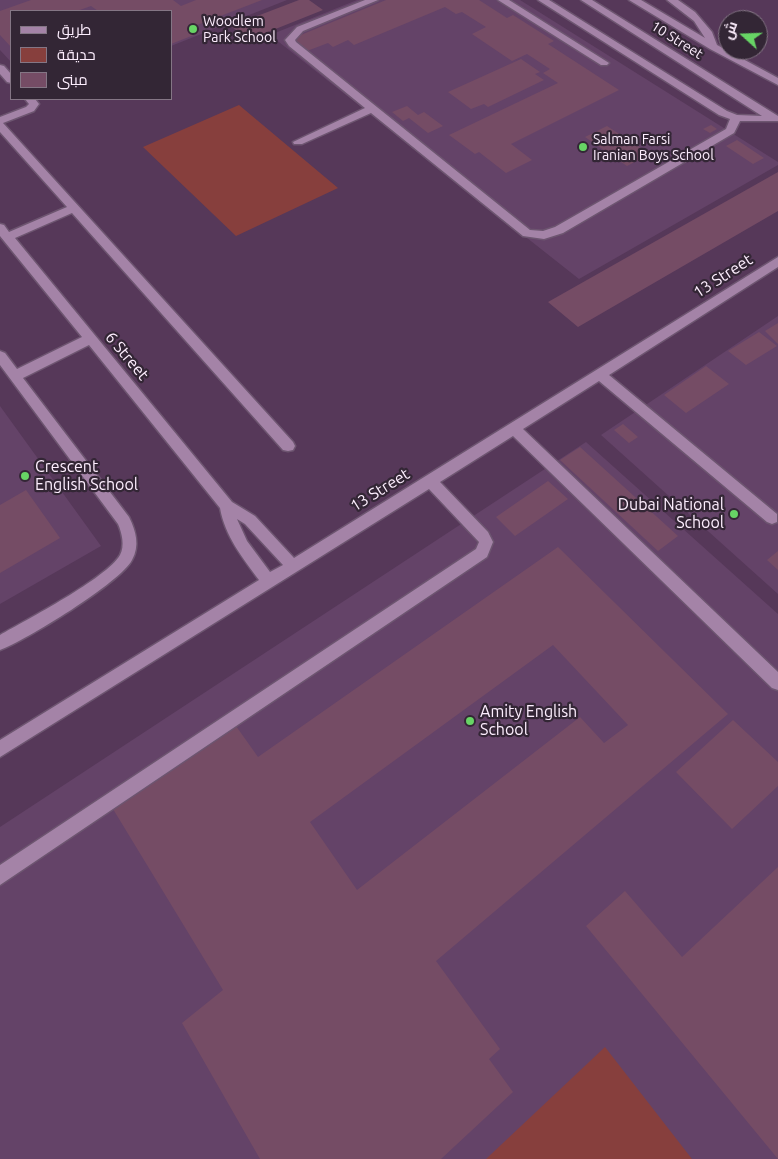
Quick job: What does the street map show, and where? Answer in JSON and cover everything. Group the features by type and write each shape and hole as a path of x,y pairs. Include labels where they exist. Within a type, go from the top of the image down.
{"street":[{"path":"373,0 305,27 290,40 295,48 520,229 535,235 544,235 559,230 730,131 736,118"},
{"path":"503,0 604,63"},
{"name":"10 Street","path":"586,0 776,120"},
{"name":"10 Street","path":"634,0 713,47 778,82"},
{"path":"672,0 686,9 702,24 708,32 713,47"},
{"path":"523,13 545,1 724,113 736,118 776,120"},
{"path":"550,30 573,19"},
{"path":"0,68 10,79"},
{"path":"0,121 30,109 34,104 31,100"},
{"path":"298,142 371,109"},
{"path":"0,126 288,446"},
{"path":"4,233 74,208"},
{"name":"6 Street","path":"4,233 227,506 250,520 292,565"},
{"name":"13 Street","path":"0,749 292,565 686,321 778,261"},
{"path":"15,376 90,339"},
{"path":"0,356 124,521 130,539 126,559 110,576 0,643"},
{"path":"599,374 772,518"},
{"path":"513,428 778,683"},
{"path":"0,876 482,553 486,542 483,536 429,480"},
{"name":"6 Street","path":"227,506 230,523 234,532 268,581"}],"shaded area":[{"name":"Woodlem Park School","path":"0,0 287,0 172,46 172,10 10,10 10,61 0,50"},
{"name":"Salman Farsi Iranian Boys School","path":"357,0 520,0 778,162 778,165 579,279 270,35"},
{"name":"Dubai National School","path":"778,316 778,594 601,435"},
{"name":"Crescent English School","path":"0,406 101,546 0,604"},
{"name":"Amity English School","path":"586,442 778,614 778,1159 0,1159 0,827"}],"green space":[{"path":"239,105 338,188 236,236 143,147"},
{"path":"605,1047 692,1159 486,1159"}],"building":[{"name":"Woodlem Park School","path":"31,0 173,0 181,6 196,0 262,0 192,27 199,33 172,44 172,10 97,10 91,6 80,10 10,10 10,46 0,35 0,11"},
{"path":"299,0 309,0 323,10 248,40 231,26"},
{"path":"386,0 479,0 507,18 513,15 554,41 548,44 619,90 511,144 532,160 506,173 479,152 475,154 449,135 558,83 543,73 550,69 527,54 512,61 472,34 486,27 462,12 456,14 445,7 354,45 348,40 333,47 328,43 307,51 291,39"},
{"path":"521,59 540,72 535,74 544,80 488,107 484,104 471,109 448,92"},
{"path":"407,106 418,115 424,112 443,126 428,133 409,118 403,121 392,112"},
{"path":"711,125 717,129 710,133 703,129"},
{"path":"607,126 650,154 627,166 585,137"},
{"path":"737,140 764,158 753,164 726,146"},
{"path":"778,172 778,211 578,327 548,302"},
{"path":"778,323 778,344 765,331"},
{"path":"759,332 777,346 746,365 728,351"},
{"path":"706,366 729,384 686,413 664,395"},
{"path":"623,424 638,437 629,443 614,430"},
{"path":"580,447 678,536 658,551 560,460"},
{"path":"548,481 568,499 515,536 496,517"},
{"path":"26,490 60,538 0,573 0,505"},
{"path":"558,547 728,714 436,961 500,1049 489,1059 513,1092 441,1159 260,1159 182,1023 223,990 113,809 236,726 258,757","holes":["553,645 628,725 604,743 580,717 357,890 310,822"]},
{"path":"778,551 778,570 767,560"},
{"path":"733,720 778,762 778,786 732,829 676,772"},
{"path":"778,867 778,1159 586,926 625,891 682,957"}],"place":[{"name":"Woodlem Park School","path":"193,29"},
{"name":"Salman Farsi Iranian Boys School","path":"583,147"},
{"name":"Crescent English School","path":"25,476"},
{"name":"Dubai National School","path":"734,514"},
{"name":"Amity English School","path":"470,721"}]}
